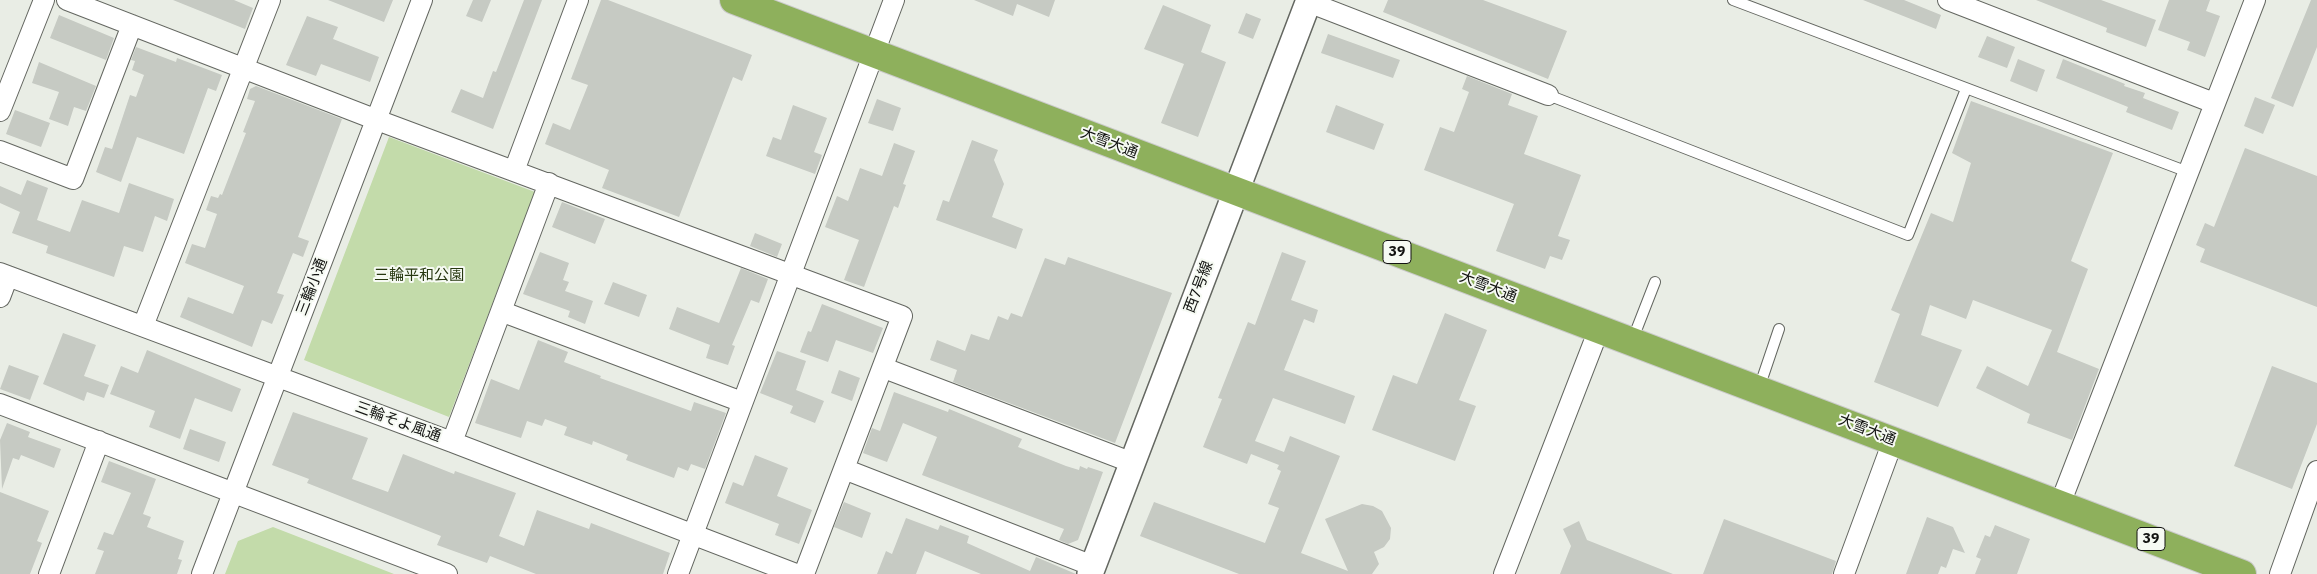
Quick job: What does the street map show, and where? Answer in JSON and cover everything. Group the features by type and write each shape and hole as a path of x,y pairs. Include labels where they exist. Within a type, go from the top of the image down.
{"highway":[{"name":"大雪大通","path":"737,0 2242,574"}],"street":[{"path":"0,111 44,0"},
{"path":"67,0 377,120 902,316 884,368 804,574"},
{"path":"143,326 270,0"},
{"name":"三輪小通","path":"202,574 422,0"},
{"path":"514,171 578,0"},
{"path":"678,574 894,0"},
{"path":"1948,0 2214,103"},
{"path":"2060,504 2255,0"},
{"path":"1309,1 1548,95"},
{"name":"西7号線","path":"1092,570 1309,1"},
{"path":"0,151 73,179 132,25"},
{"path":"452,442 503,312 549,183"},
{"path":"0,297 4,275"},
{"name":"三輪そよ風通","path":"4,275 452,442 796,574"},
{"path":"503,312 742,402"},
{"path":"1504,574 1599,329"},
{"path":"884,368 1133,463"},
{"path":"0,404 447,574"},
{"path":"49,574 99,441"},
{"path":"1844,574 1894,441"},
{"path":"844,469 1092,570"},
{"path":"2280,574 2317,471"}],"lane":[{"path":"1733,0 2188,172"},
{"path":"1548,95 1908,235 1966,89"},
{"path":"1632,341 1655,282"},
{"path":"1758,389 1780,329"}],"green space":[{"name":"三輪平和公園","path":"389,137 535,192 449,417 304,360"},
{"path":"273,527 394,574 225,574 238,541"}],"building":[{"path":"173,0 234,0 253,8 245,29"},
{"path":"328,0 393,0 384,22"},
{"path":"473,0 491,0 482,22 466,16"},
{"path":"524,0 542,0 493,129 451,112 461,89 483,98 493,71 496,72"},
{"path":"601,0 608,0 752,55 742,81 733,77 679,217 602,188 609,170 545,144 553,123 570,130 588,85 571,79"},
{"path":"974,0 1055,0 1049,17 1017,4 1013,16"},
{"path":"1388,0 1483,0 1567,31 1548,79 1383,12"},
{"path":"1863,0 1904,0 1941,15 1936,29"},
{"path":"2036,0 2101,0 2156,20 2146,47 2106,32 2107,28"},
{"path":"2169,0 2210,0 2206,11 2220,16 2205,57 2187,50 2190,42 2158,30"},
{"path":"2311,0 2317,0 2317,47 2293,107 2271,98"},
{"path":"1163,5 1211,25 1201,52 1226,62 1198,137 1161,123 1184,64 1144,49"},
{"path":"1246,13 1261,19 1253,39 1238,33"},
{"path":"59,15 114,38 106,60 50,38"},
{"path":"307,16 338,27 333,39 379,57 370,82 321,64 316,76 286,65"},
{"path":"1328,34 1400,60 1393,78 1321,53"},
{"path":"1987,36 2015,47 2007,68 1978,57"},
{"path":"136,47 176,62 177,58 222,75 216,91 208,88 184,154 137,137 121,182 96,172 105,147 112,149 130,95 136,97 144,75 132,70 135,61 131,60"},
{"path":"2018,59 2045,70 2037,92 2010,81"},
{"path":"2063,59 2125,84 2124,86 2145,93 2143,98 2179,112 2172,130 2126,112 2128,107 2056,78"},
{"path":"39,62 96,86 86,111 74,107 68,126 49,119 59,92 32,83"},
{"path":"1467,76 1512,94 1508,105 1538,116 1524,154 1581,175 1558,236 1570,240 1562,260 1550,256 1545,269 1496,251 1514,204 1424,170 1440,127 1454,132 1469,92 1462,89"},
{"path":"256,86 342,119 298,237 309,241 303,257 293,253 277,293 284,295 272,324 262,320 252,347 180,317 188,297 233,314 244,286 185,263 192,244 205,248 217,214 206,210 211,196 218,198 220,194 222,195 246,133 243,132 255,101 247,99 250,89"},
{"path":"2255,97 2275,105 2263,134 2244,126"},
{"path":"877,99 901,108 893,131 868,123"},
{"path":"1971,101 2113,153 2071,261 2088,269 2057,352 2099,369 2072,440 2027,423 2030,414 1976,388 1987,366 2028,386 2052,330 1973,300 1966,319 1930,305 1921,335 1962,350 1938,407 1874,382 1900,314 1891,310 1931,213 1953,222 1971,163 1952,153"},
{"path":"793,105 827,118 814,152 822,155 815,174 766,156 773,137 781,140"},
{"path":"1336,105 1384,124 1374,150 1326,132"},
{"path":"15,110 50,123 41,147 6,134"},
{"path":"972,140 998,150 994,160 1004,184 992,217 1023,229 1016,249 936,220 943,200 949,202"},
{"path":"894,143 915,151 903,184 906,185 898,208 894,206 864,287 844,280 859,240 825,227 837,196 848,201 860,168 882,176"},
{"path":"2245,148 2317,176 2317,307 2200,262 2205,249 2196,245 2205,223 2214,227"},
{"path":"27,180 48,188 37,220 70,232 82,200 119,213 129,183 174,199 167,221 155,216 143,252 124,246 114,277 46,253 48,246 12,233 20,212 0,203 0,186 21,195"},
{"path":"562,202 605,219 595,244 552,227"},
{"path":"755,233 782,244 777,257 750,246"},
{"path":"540,252 569,263 563,280 569,282 565,291 593,301 585,324 568,317 570,311 523,294"},
{"path":"1282,252 1306,261 1291,300 1318,310 1314,323 1304,319 1284,370 1355,396 1345,424 1273,398 1255,441 1284,452 1290,436 1340,456 1301,553 1348,571 1325,519 1362,504 1373,506 1382,511 1391,528 1390,539 1384,547 1374,552 1379,564 1372,574 1239,574 1140,536 1154,502 1265,543 1279,508 1268,504 1281,471 1277,469 1279,465 1251,454 1247,464 1203,447 1222,399 1218,398 1248,322 1255,325"},
{"path":"1068,257 1172,293 1115,443 953,382 957,370 930,360 937,340 965,351 971,334 989,340 998,316 1008,320 1011,313 1022,317 1045,258 1065,265"},
{"path":"741,268 768,279 759,303 751,300 732,345 735,346 728,365 706,358 710,345 669,329 677,307 719,323"},
{"path":"613,282 647,295 639,317 604,304"},
{"path":"822,304 883,328 873,353 836,340 828,362 800,352 808,331 811,332"},
{"path":"1445,313 1487,330 1459,400 1476,406 1455,461 1372,430 1393,375 1417,384"},
{"path":"63,333 96,345 84,376 109,385 104,398 87,392 84,401 43,384"},
{"path":"538,340 568,352 564,362 601,376 600,378 691,411 694,402 726,413 705,469 691,464 688,471 678,467 674,478 626,460 628,455 593,441 592,445 564,435 567,427 545,419 542,426 527,421 521,438 475,423 491,379 519,390"},
{"path":"147,350 241,389 232,412 195,398 180,439 149,427 155,411 110,394 121,366 138,373"},
{"path":"777,351 806,361 796,390 824,401 815,423 790,413 793,406 760,393"},
{"path":"9,365 39,376 30,400 0,389"},
{"path":"2272,366 2317,383 2317,424 2292,489 2234,466"},
{"path":"839,370 860,378 852,401 831,393"},
{"path":"894,392 948,412 949,409 1022,439 1018,447 1066,466 1079,470 1080,466 1087,469 1088,467 1103,472 1078,540 1068,544 1059,540 1064,529 922,475 937,437 903,423 887,462 863,453 872,428 880,431"},
{"path":"293,412 368,438 352,479 388,492 403,454 454,474 455,471 516,493 499,536 524,546 537,510 589,529 591,523 670,553 663,574 536,574 490,556 487,563 437,545 441,536 307,483 309,479 272,465"},
{"path":"7,423 30,432 28,437 61,449 54,468 21,455 19,460 13,458 2,489 0,440"},
{"path":"190,429 226,442 219,462 183,449"},
{"path":"755,455 788,468 777,496 812,510 799,544 775,535 779,524 725,503 733,482 743,486"},
{"path":"109,461 156,479 143,514 151,517 147,527 184,541 178,559 182,560 177,574 95,574 104,551 97,549 104,532 113,535 131,493 101,482"},
{"path":"0,492 49,511 37,541 42,543 30,574 0,574"},
{"path":"844,502 871,513 862,538 834,527"},
{"path":"1927,517 1953,527 1965,553 1953,549 1946,568 1941,566 1938,574 1906,574"},
{"path":"906,518 938,530 940,525 969,536 967,543 1030,571 1036,557 1076,574 981,574 925,551 916,574 877,574 886,551 892,554"},
{"path":"1724,519 1836,561 1832,574 1703,574"},
{"path":"1579,521 1587,540 1673,574 1560,574 1571,546 1563,529"},
{"path":"1995,525 2030,539 2017,574 1975,574 1981,559 1976,557 1985,535 1990,537"}]}
